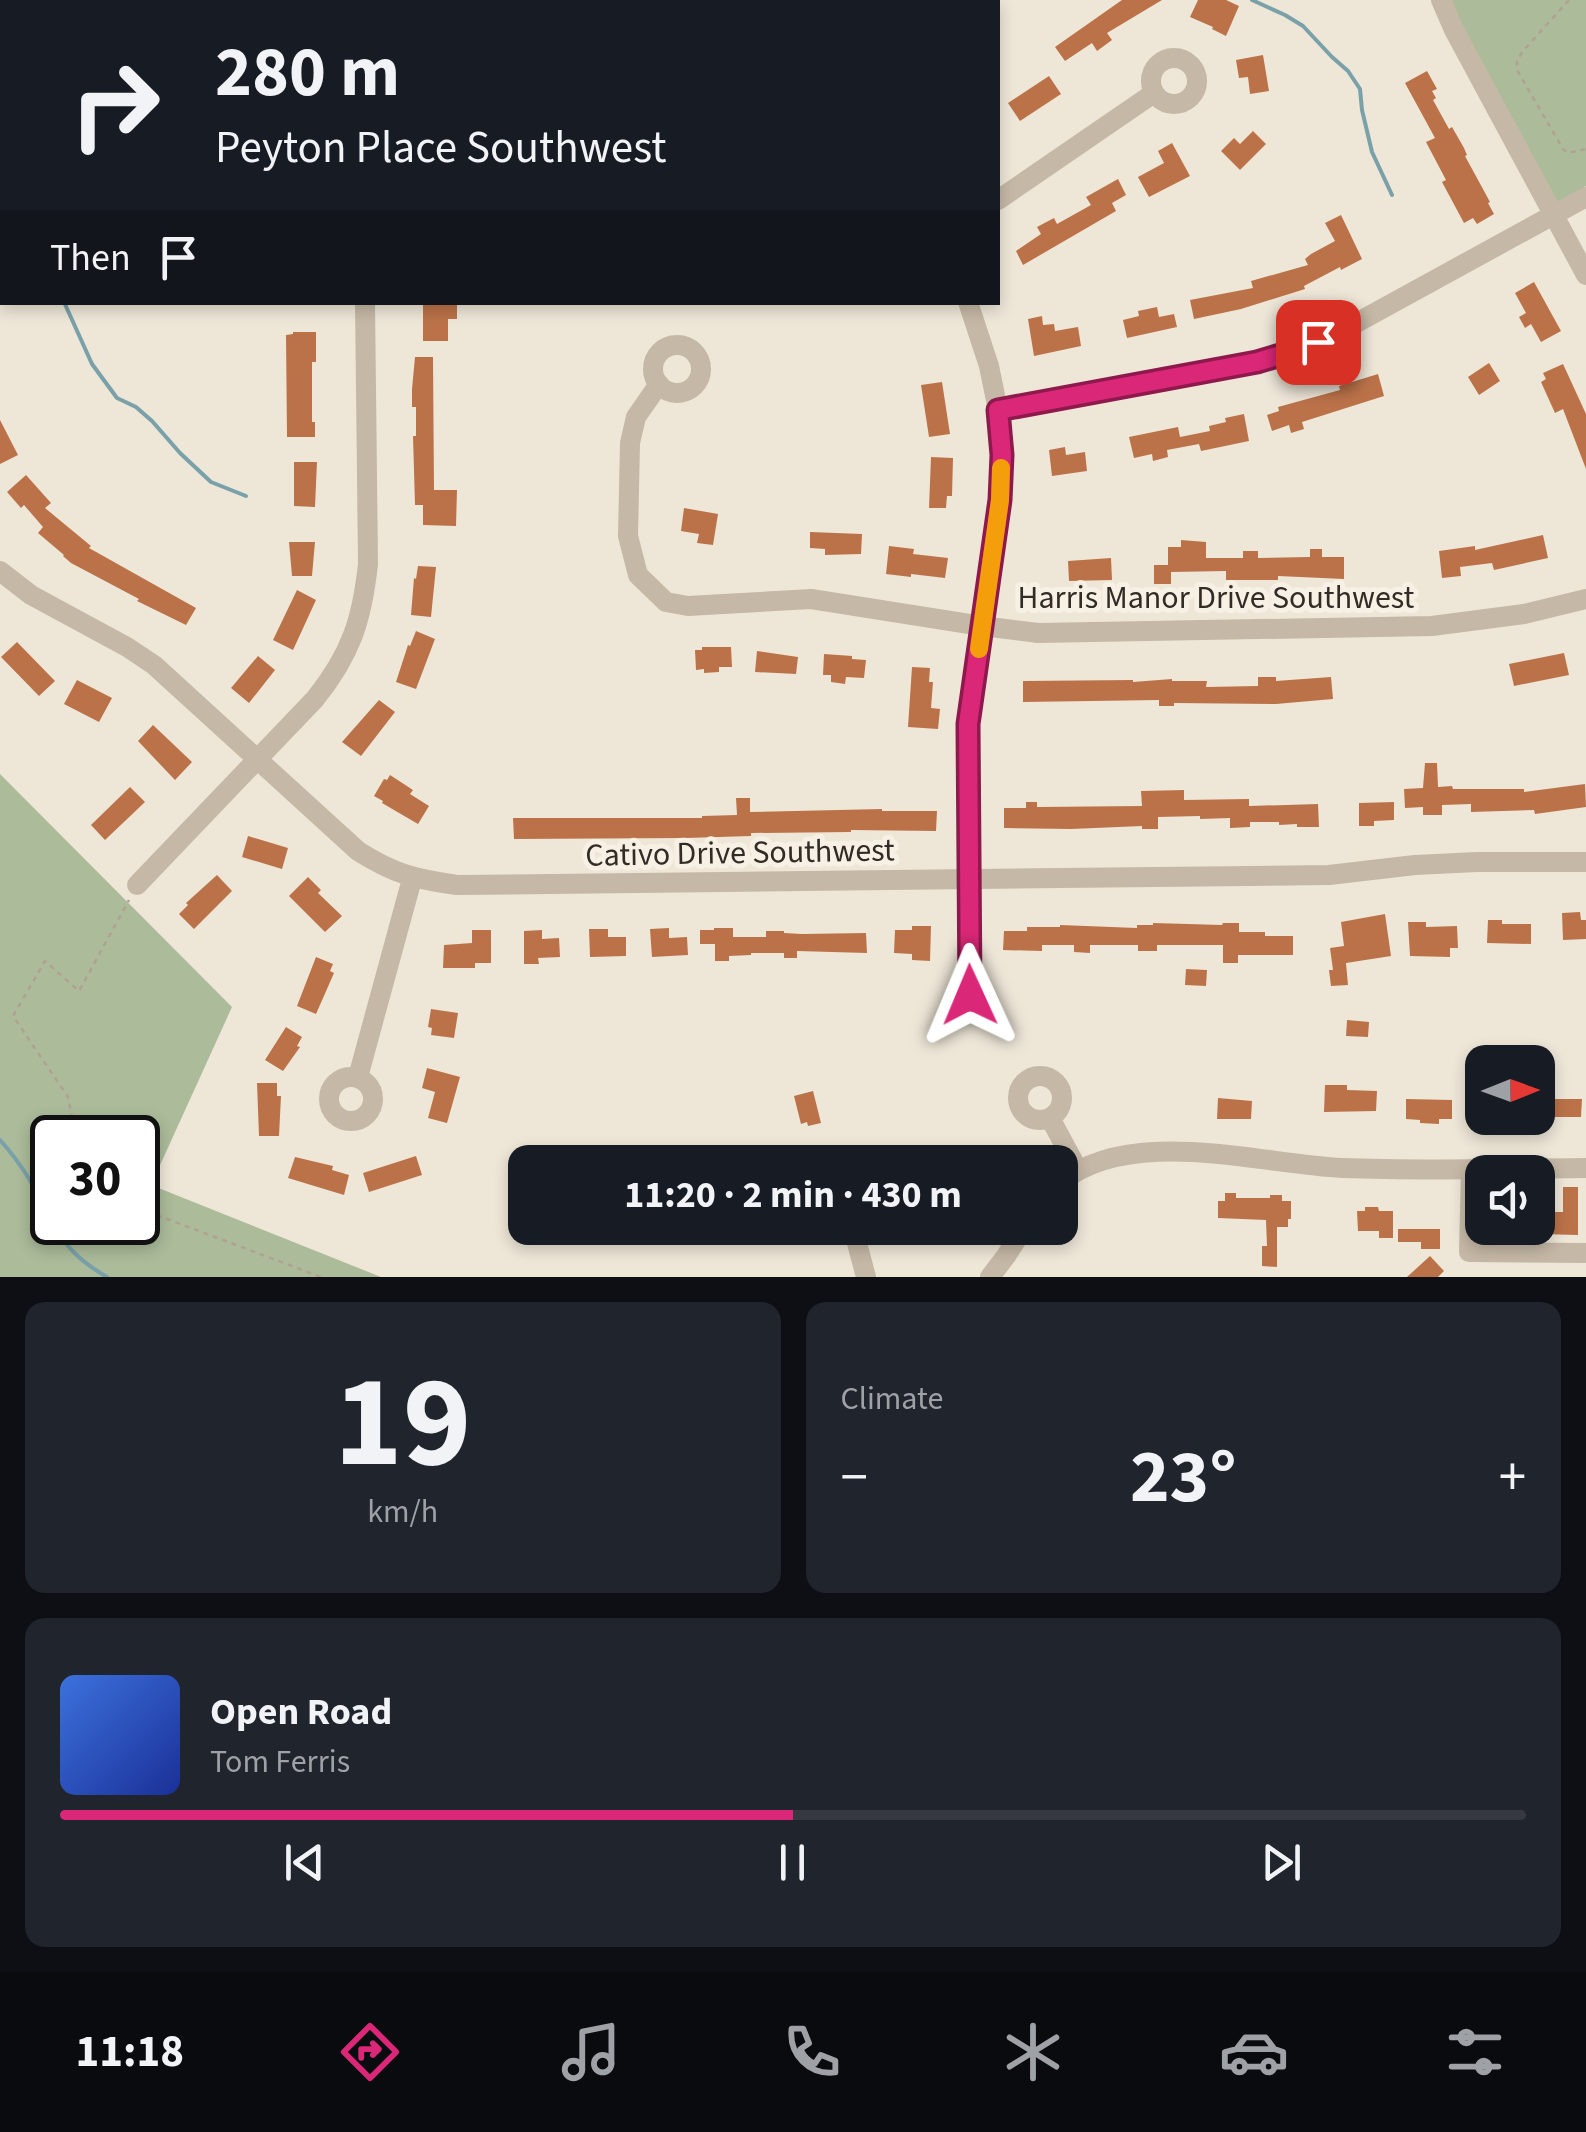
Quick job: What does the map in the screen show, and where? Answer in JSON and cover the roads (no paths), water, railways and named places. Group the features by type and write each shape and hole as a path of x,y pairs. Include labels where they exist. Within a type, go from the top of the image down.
{"street":[{"path":"1441,0 1586,275"},
{"path":"1000,199 1154,93"},
{"path":"998,410 1257,362 1297,350 1338,333 1586,198"},
{"path":"137,885 316,699 352,640 364,603 368,564 365,305"},
{"path":"969,305 990,366 1002,455 1000,500 968,724 970,995"},
{"name":"Harris Manor Drive Southwest","path":"659,384 636,418 630,444 628,536 638,576 666,602 688,606 811,599 1038,632 1432,626 1524,614 1586,599"},
{"name":"Cativo Drive Southwest","path":"0,571 31,596 154,665 358,851 384,868 412,878 457,885 1329,875 1461,863 1586,862"},
{"path":"358,1077 412,878"},
{"path":"1050,1118 1065,1145"},
{"path":"1078,1170 1120,1155 1218,1154 1339,1168 1465,1169"},
{"path":"1555,1168 1586,1168"},
{"path":"858,1245 866,1277"},
{"path":"990,1277 1013,1245"},
{"path":"1468,1245 1468,1252 1586,1253"}],"waterway":[{"path":"1252,0 1303,26 1348,71 1360,89 1372,152 1392,195"},
{"path":"65,305 92,364 117,398 152,421 211,482 246,496"},
{"path":"0,1140 30,1181"},
{"path":"68,1245 107,1277"}]}
